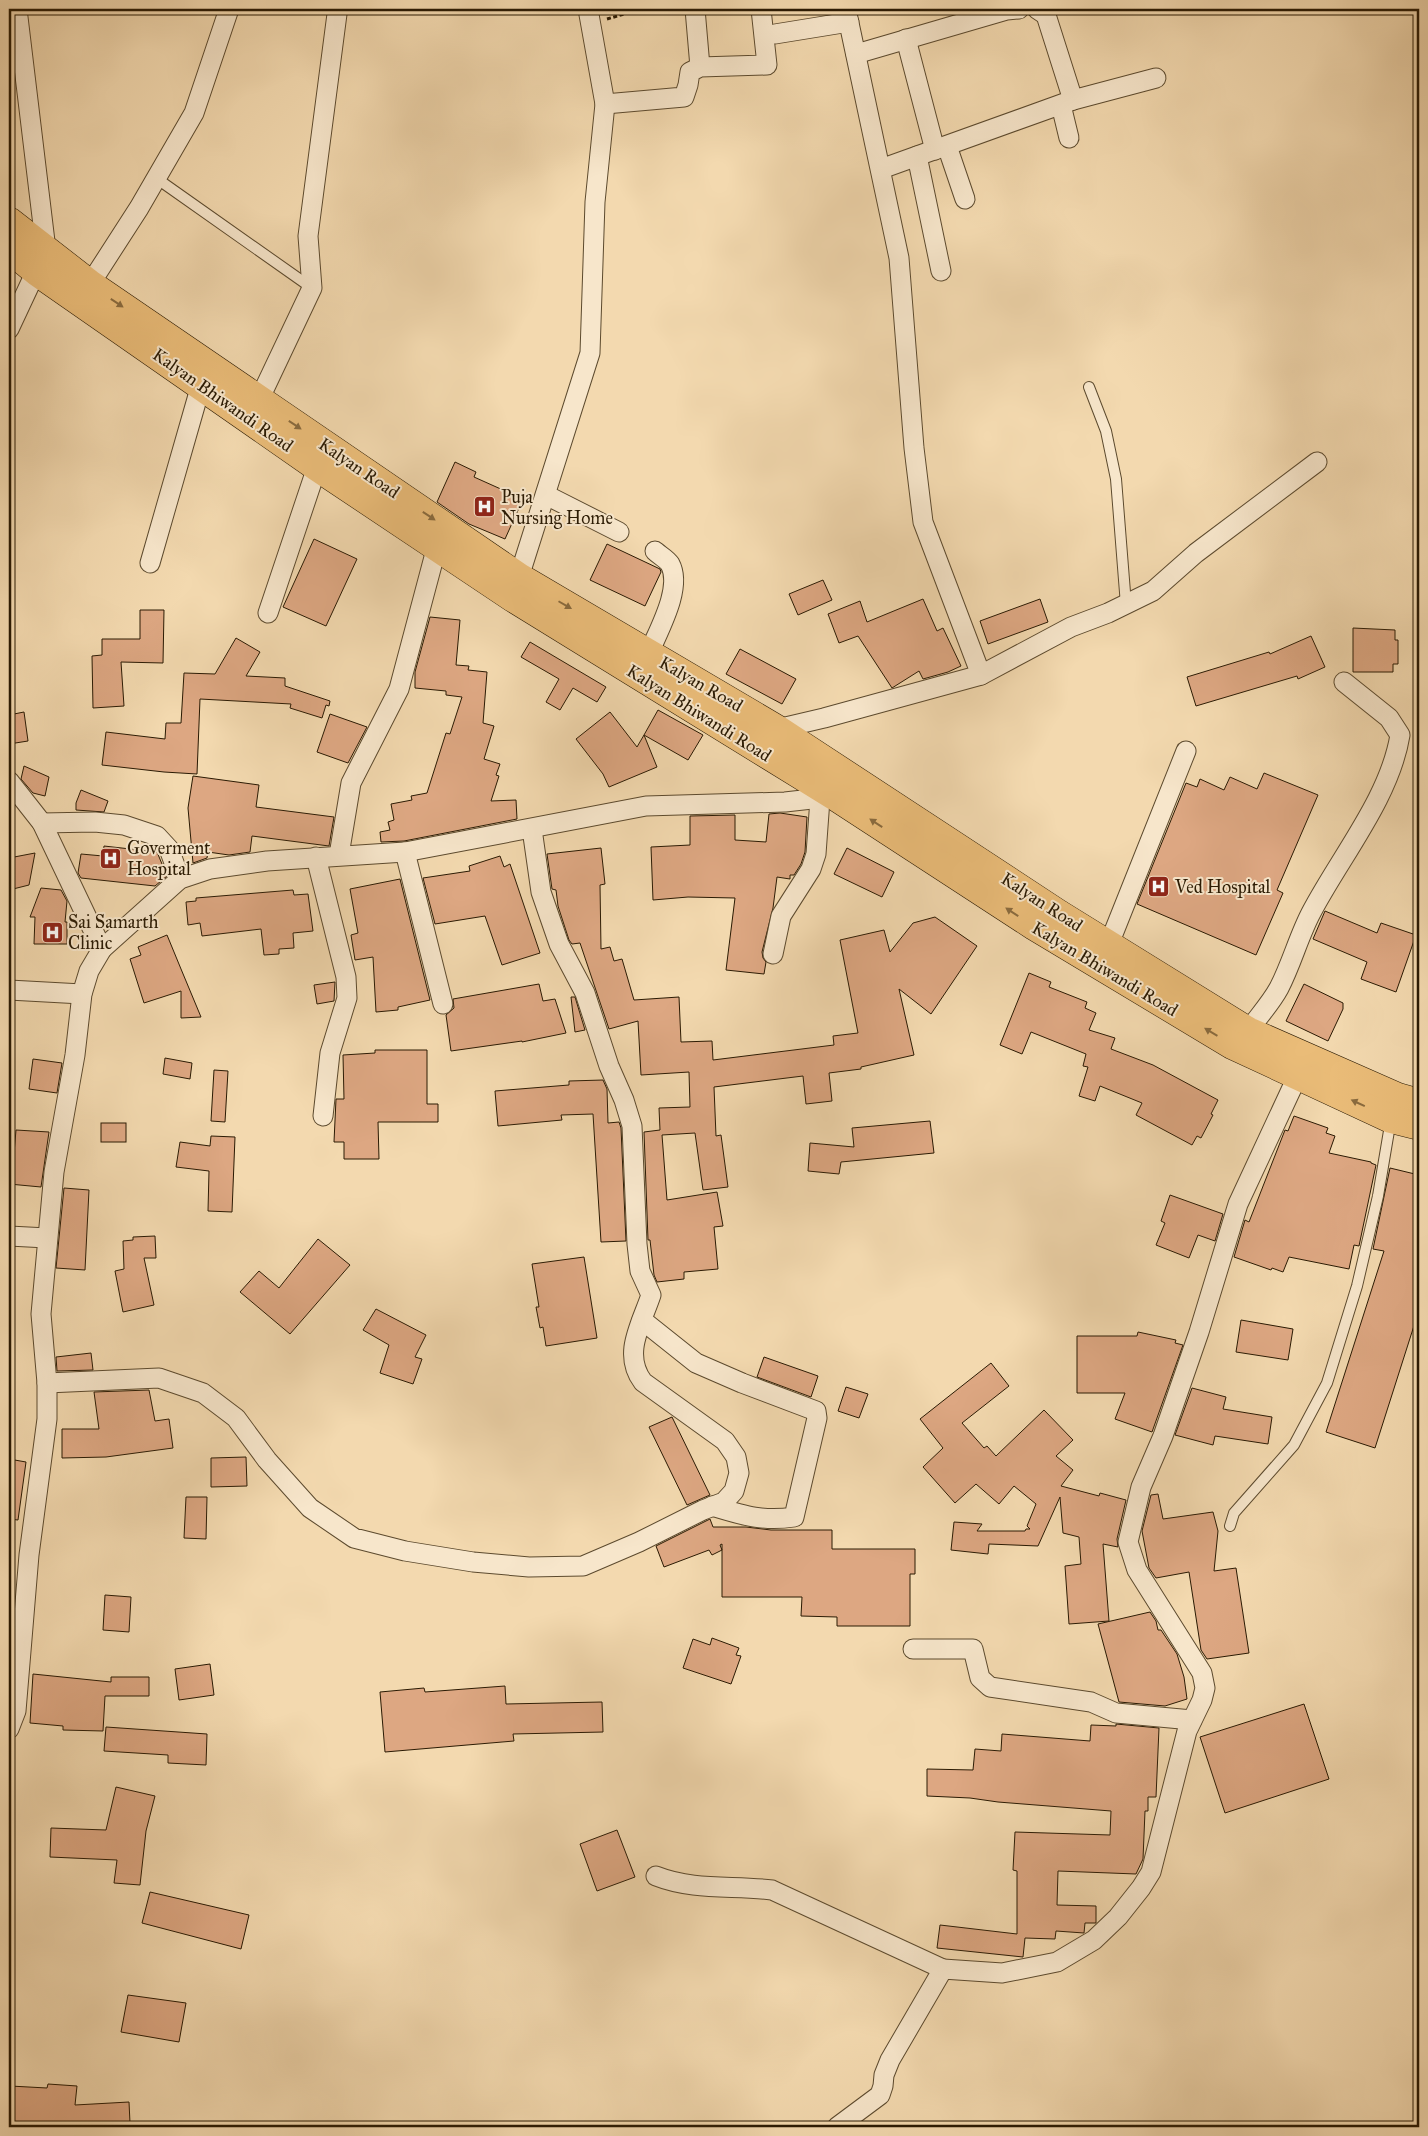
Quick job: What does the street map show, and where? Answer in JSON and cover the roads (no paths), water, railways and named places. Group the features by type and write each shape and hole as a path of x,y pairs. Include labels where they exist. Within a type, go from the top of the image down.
{"highway":[{"name":"Kalyan Road","path":"9,221 42,261 90,284 519,577 777,729 1108,944 1248,1030 1398,1097 1419,1103"},
{"name":"Kalyan Bhiwandi Road","path":"9,248 42,261 201,385 513,598 828,798 1034,926 1232,1045 1391,1118 1419,1126"}],"street":[{"path":"9,329 42,261 15,53 17,9"},
{"path":"90,284 139,208 194,113 229,9"},
{"path":"519,577 590,352 595,202 605,104 588,9"},
{"path":"695,9 700,67"},
{"path":"605,104 684,97 690,72 700,67 768,65 762,9"},
{"path":"856,54 1007,10 1018,9"},
{"path":"1037,9 1046,15 1067,103 1070,138"},
{"path":"259,400 312,288 308,236 337,14"},
{"path":"775,34 848,15 899,258 914,448 923,522 981,675"},
{"path":"906,39 941,148 964,199"},
{"path":"881,170 1067,103 1156,78"},
{"path":"917,156 941,271"},
{"path":"150,563 201,385"},
{"path":"777,729 981,675 1071,628 1153,592 1196,553 1317,462"},
{"path":"268,613 317,466"},
{"path":"546,495 619,532"},
{"path":"339,855 351,783 399,689 436,546"},
{"path":"649,654 670,605 673,576 669,563 655,551"},
{"path":"1248,1030 1279,988 1312,911 1366,818 1386,780 1397,752 1400,735 1389,718 1344,682"},
{"path":"1108,944 1186,751"},
{"path":"9,781 42,823 102,949"},
{"path":"9,1730 16,1711 29,1555 47,1419 47,1383 41,1314 54,1172 75,1055 82,994 89,971 102,949 180,879 210,869 267,861 405,852 646,806 785,802 828,798 864,787"},
{"path":"773,954 781,916 811,869 828,798"},
{"path":"42,823 95,822 124,825 157,836 169,849 180,879"},
{"path":"47,1383 159,1378 203,1393 236,1418 267,1460 310,1508 354,1538 404,1551 473,1562 529,1568 583,1566 724,1502 734,1491 739,1473 736,1457 725,1441 643,1382 636,1372 632,1355 651,1296 640,1271 637,1244 632,1126 624,1100 609,1066 585,993 559,944 540,892 532,829"},
{"path":"405,852 443,1004"},
{"path":"316,857 346,976 347,998 330,1053 323,1116"},
{"path":"9,990 82,994"},
{"path":"656,1876 674,1883 697,1887 754,1887 772,1890 943,1969 1002,1973 1057,1962 1094,1940 1118,1917 1151,1872 1176,1766 1187,1731 1205,1688 1202,1673 1137,1570 1128,1542 1141,1487 1163,1436 1199,1332 1238,1204 1298,1075"},
{"path":"9,1236 47,1238"},
{"path":"642,1320 696,1363 742,1384 816,1411 817,1418 794,1517 774,1520 754,1518 712,1506"},
{"path":"913,1649 973,1649 980,1678 990,1687 1090,1702 1116,1713 1192,1720"},
{"path":"837,2127 880,2095 884,2075 890,2060 943,1969"}],"lane":[{"path":"156,178 312,288"},
{"path":"1089,387 1106,431 1116,479 1126,605"},
{"path":"1230,1526 1234,1513 1294,1446 1327,1384 1357,1286 1378,1196 1391,1118"}],"place":[{"name":"Puja Nursing Home","path":"485,507"},
{"name":"Goverment Hospital","path":"111,858"},
{"name":"Ved Hospital","path":"1159,887"},
{"name":"Sai Samarth Clinic","path":"52,932"}]}
